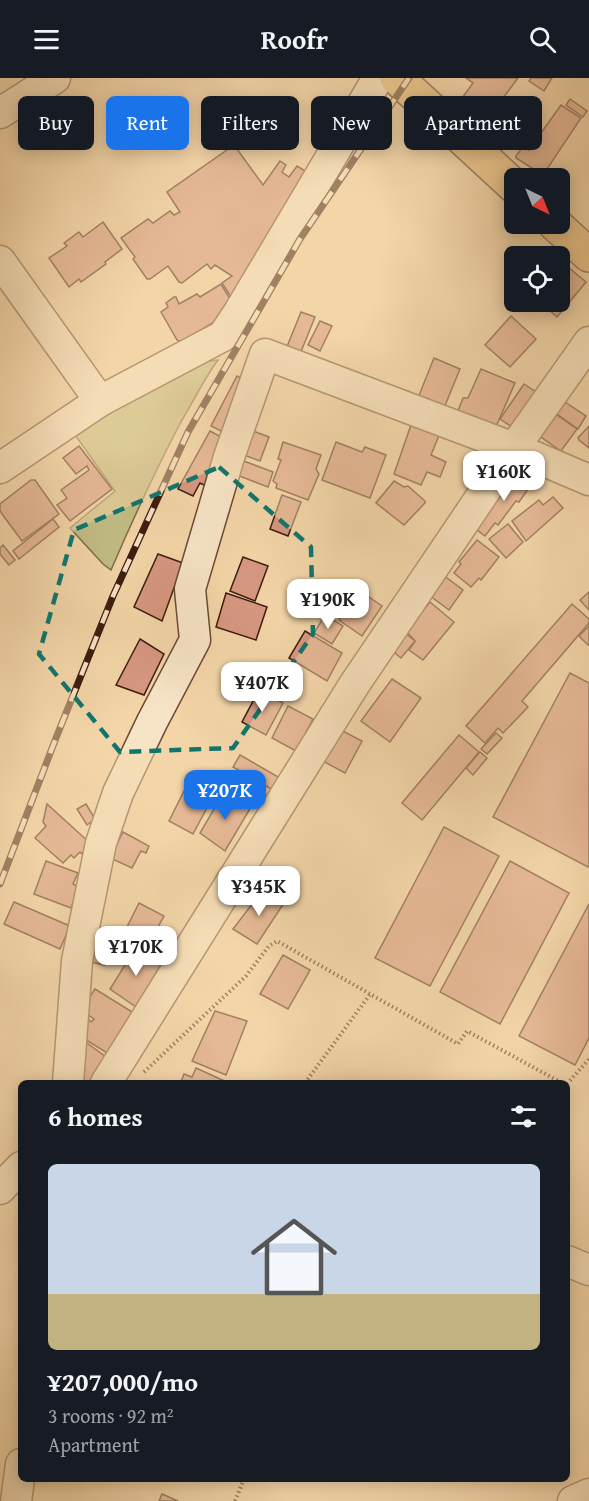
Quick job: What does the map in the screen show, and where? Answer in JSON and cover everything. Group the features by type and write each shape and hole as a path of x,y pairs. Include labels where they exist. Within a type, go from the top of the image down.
{"main road":[{"path":"397,78 504,177"},
{"path":"566,234 589,255"}],"street":[{"path":"0,114 56,78"},
{"path":"0,468 100,401 222,336 239,312 378,78"},
{"path":"0,261 100,401"},
{"path":"108,1080 354,685 514,448 589,342"},
{"path":"68,1080 77,961 101,843 123,783 195,640 190,589 230,457 266,354 514,448 589,480"},
{"path":"0,1189 18,1170"},
{"path":"570,1262 589,1270"},
{"path":"16,1501 19,1482"},
{"path":"573,1501 589,1494"}],"path":[{"path":"141,1076 246,976 269,946 278,941 458,1044 467,1031 557,1080"},
{"path":"307,1080 371,993"},
{"path":"570,1081 589,1059"},
{"path":"235,1501 242,1482"}],"highlighted area":[{"path":"219,467 311,547 313,634 233,748 120,752 39,654 74,530"}],"shaded area":[{"path":"218,360 172,438 111,570 70,528 115,491 75,435 89,424 203,362"}],"building":[{"path":"466,78 518,78 505,96 464,96 473,83"},
{"path":"531,78 552,78 544,91 529,81"},
{"path":"570,99 587,111 583,117 566,105"},
{"path":"561,105 581,118 548,168 532,168 516,156 521,150 542,150 542,132"},
{"path":"227,150 238,150 263,185 280,161 286,165 282,172 289,177 297,166 312,175 252,260 260,268 237,306 222,283 232,276 215,265 211,269 207,264 182,283 168,266 147,279 133,259 135,257 121,238 148,219 153,223 170,211 174,215 180,212 167,192"},
{"path":"103,222 122,249 81,282 79,279 69,287 49,258 67,246 64,243 79,232 83,237"},
{"path":"570,269 586,282 570,301"},
{"path":"221,284 236,309 181,342 177,340 161,312 168,307 166,303 174,297 179,304 197,294 200,297"},
{"path":"301,312 315,317 300,354 286,349"},
{"path":"551,312 561,312 557,317"},
{"path":"511,316 536,339 510,367 485,345"},
{"path":"320,321 332,326 320,351 308,345"},
{"path":"434,358 460,369 444,408 418,398"},
{"path":"481,369 515,383 495,429 456,416 463,398 468,398"},
{"path":"237,376 249,382 227,434 211,426"},
{"path":"524,384 539,394 515,429 500,419"},
{"path":"562,400 586,416 578,429 554,412"},
{"path":"554,413 577,429 561,451 538,435"},
{"path":"412,422 440,433 431,455 446,462 440,477 427,472 421,485 394,474"},
{"path":"589,426 589,448 578,438"},
{"path":"210,431 225,439 210,488 200,483 193,496 178,489"},
{"path":"253,431 269,437 260,461 244,455"},
{"path":"283,442 321,455 316,469 319,474 308,500 276,488 277,484 273,481 281,460 278,459"},
{"path":"336,442 362,452 365,447 386,455 370,498 322,480"},
{"path":"79,446 112,489 70,521 57,505 67,498 61,490 89,470 87,466 76,474 63,458"},
{"path":"241,460 273,472 268,487 237,475"},
{"path":"515,469 533,482 519,502 516,501 498,525 495,523 485,536 473,527"},
{"path":"31,480 35,480 59,514 22,541 2,514 0,504"},
{"path":"394,481 404,487 408,486 425,501 404,525 376,503"},
{"path":"282,495 301,502 288,536 270,529"},
{"path":"553,497 563,508 526,541 512,521 539,500 543,505"},
{"path":"53,519 59,527 19,559 13,551"},
{"path":"508,524 523,542 506,558 489,539"},
{"path":"477,540 499,557 481,580 479,578 471,587 454,573 461,564 459,562"},
{"path":"3,545 15,560 9,565 0,554 0,548"},
{"path":"158,554 183,563 162,621 134,607"},
{"path":"243,557 268,566 255,601 230,591"},
{"path":"443,575 463,590 449,610 429,595"},
{"path":"360,591 382,606 362,636 339,620"},
{"path":"589,592 589,610 580,600"},
{"path":"226,593 267,607 256,640 216,627"},
{"path":"430,602 454,622 423,660 409,650 415,641 406,631"},
{"path":"572,604 589,619 589,623 522,701 528,707 503,733 498,728 485,743 466,726"},
{"path":"325,615 343,626 332,644 314,633"},
{"path":"589,626 589,644 588,645 579,636"},
{"path":"305,631 342,653 327,681 289,658"},
{"path":"404,632 415,641 401,658 390,649"},
{"path":"140,639 164,654 144,695 116,685"},
{"path":"570,673 589,683 588,867 493,817"},
{"path":"392,679 421,698 390,742 361,721"},
{"path":"259,690 283,703 266,735 242,722"},
{"path":"288,706 313,719 296,751 272,738"},
{"path":"337,728 362,741 345,773 321,760"},
{"path":"496,733 502,738 487,754 481,749"},
{"path":"459,735 479,752 422,820 402,803"},
{"path":"480,752 487,758 473,775 466,768"},
{"path":"240,755 280,778 273,790 233,767"},
{"path":"185,789 210,802 193,834 169,821"},
{"path":"224,792 251,807 225,851 200,833"},
{"path":"47,804 91,844 82,854 80,852 74,858 71,855 63,863 35,838 46,826 43,822"},
{"path":"86,804 95,819 87,825 77,809"},
{"path":"444,827 499,856 430,986 375,958"},
{"path":"123,832 149,846 146,853 141,851 132,868 110,858"},
{"path":"46,861 78,873 73,884 79,887 71,908 34,894"},
{"path":"510,861 569,893 500,1024 440,992"},
{"path":"263,890 284,903 257,944 233,929"},
{"path":"14,902 70,926 60,949 4,924"},
{"path":"139,903 164,916 147,947 123,935"},
{"path":"589,904 589,1038 575,1065 519,1036"},
{"path":"91,927 110,933 105,965 84,961"},
{"path":"135,949 162,963 136,1007 110,989"},
{"path":"283,955 310,970 288,1009 260,994"},
{"path":"95,989 137,1015 112,1056 78,1035 87,1020 91,1022 94,1019 81,1010"},
{"path":"215,1011 247,1021 226,1075 192,1061"},
{"path":"77,1036 109,1059 97,1080 78,1080"},
{"path":"196,1068 222,1080 182,1080 184,1074 192,1077"},
{"path":"162,1494 178,1501 159,1501"}],"railway":[{"path":"0,884 113,596 188,432 300,239 409,78"}]}
